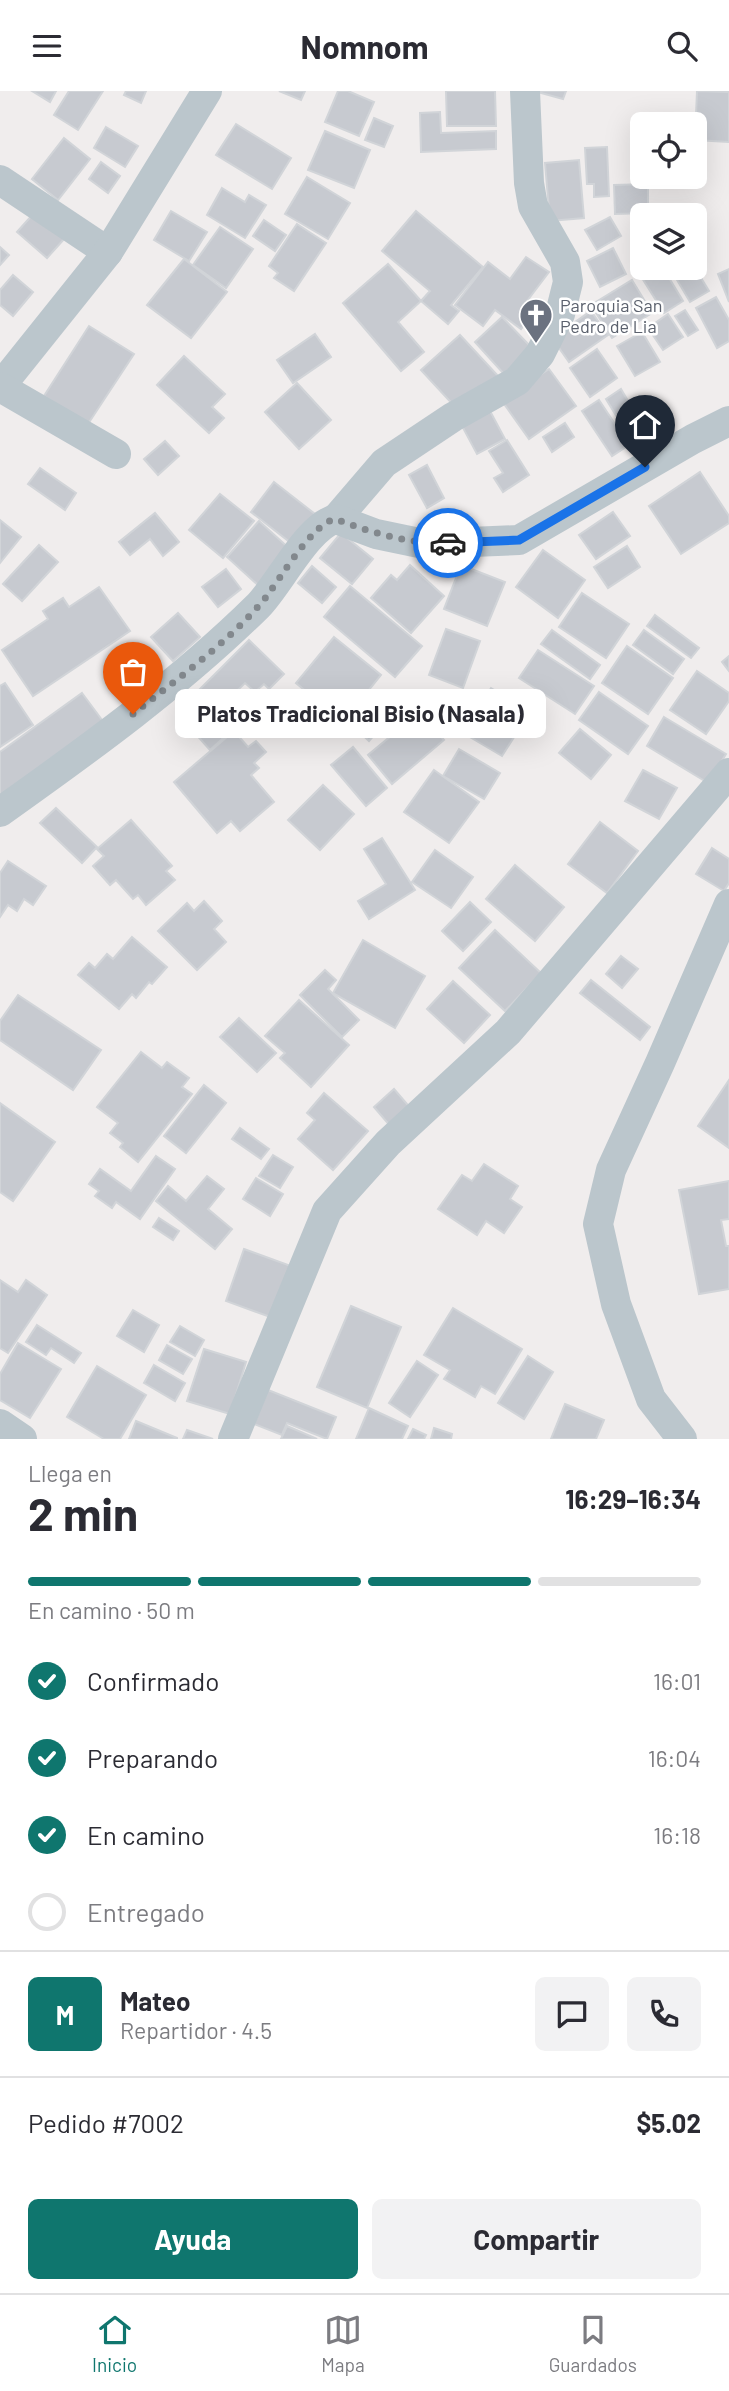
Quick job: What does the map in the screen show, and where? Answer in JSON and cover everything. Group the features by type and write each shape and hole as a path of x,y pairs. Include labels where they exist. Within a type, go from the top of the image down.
{"street":[{"path":"116,454 0,387 108,251 207,91"},
{"path":"0,812 93,746 213,650 262,602 305,544 323,525 335,519 384,463 453,417 517,381 540,354 560,314 568,282 565,262 533,206 528,183 525,91"},
{"path":"0,180 108,251"},
{"path":"335,519 376,534 424,544 519,540 729,421"},
{"path":"233,1439 327,1211 388,1143 508,1032 729,773"},
{"path":"682,1439 651,1399 616,1304 598,1224 611,1170 729,904"},
{"path":"0,1424 22,1439"}],"building":[{"path":"32,91 56,91 50,102"},
{"path":"69,91 103,91 78,130 54,115"},
{"path":"126,91 146,91 141,103 124,95"},
{"path":"279,91 305,91 301,100"},
{"path":"338,91 348,91 374,102 359,136 325,122"},
{"path":"446,91 495,91 496,126 447,126"},
{"path":"534,91 566,91 563,99"},
{"path":"697,91 729,92 729,142 707,141 707,112 696,112"},
{"path":"440,112 441,133 496,131 496,149 421,152 420,113"},
{"path":"374,118 393,126 384,147 365,140"},
{"path":"236,124 291,158 272,189 216,155"},
{"path":"106,127 138,146 125,167 94,148"},
{"path":"325,131 370,150 354,188 308,170"},
{"path":"64,138 90,159 58,200 32,179"},
{"path":"607,147 609,196 594,197 594,184 587,184 585,148"},
{"path":"579,160 584,218 550,221 545,163"},
{"path":"101,162 120,176 108,193 89,179"},
{"path":"307,177 350,203 328,239 285,214"},
{"path":"614,185 630,185 630,189 648,189 648,203 630,203 630,214 615,214"},
{"path":"222,188 245,202 249,195 266,205 245,238 207,215"},
{"path":"171,211 207,232 189,261 154,240"},
{"path":"416,211 483,267 451,305 459,311 448,324 421,301 430,291 382,251"},
{"path":"35,212 65,238 47,258 17,232"},
{"path":"610,217 621,236 597,250 585,230"},
{"path":"264,220 286,235 275,251 253,236"},
{"path":"297,224 326,243 294,291 274,278 278,273 269,266"},
{"path":"220,227 253,249 226,288 193,265"},
{"path":"0,247 9,255 0,265"},
{"path":"613,248 626,274 600,287 587,261"},
{"path":"526,257 549,272 521,309 531,316 521,329 495,310 483,326 455,305 488,262 510,279"},
{"path":"184,259 227,292 191,338 147,305"},
{"path":"388,264 421,301 398,322 424,352 401,371 343,303"},
{"path":"729,269 729,302 718,274"},
{"path":"13,275 33,292 13,316 0,305 0,290"},
{"path":"632,280 652,313 612,338 591,305"},
{"path":"643,280 670,280 683,301 664,313"},
{"path":"677,280 702,280 709,291 690,302"},
{"path":"716,297 729,320 729,341 717,348 696,308"},
{"path":"685,310 698,330 688,336 675,316"},
{"path":"591,311 608,335 569,362 552,338"},
{"path":"668,314 683,337 663,350 648,328"},
{"path":"502,317 532,348 504,374 475,342"},
{"path":"89,326 134,354 88,424 44,396"},
{"path":"642,332 660,362 635,376 617,346"},
{"path":"315,334 331,357 293,383 277,360"},
{"path":"460,335 498,376 459,411 421,370"},
{"path":"597,349 617,378 590,397 570,368"},
{"path":"184,356 225,394 212,407 224,418 209,433 157,385"},
{"path":"549,369 576,406 529,439 502,401"},
{"path":"297,383 331,420 299,449 265,412"},
{"path":"621,389 647,433 632,442 606,399"},
{"path":"599,400 629,445 612,456 582,411"},
{"path":"490,411 505,439 477,454 462,426"},
{"path":"565,423 574,437 552,452 543,437"},
{"path":"507,440 529,475 503,492 494,478 503,473 489,451"},
{"path":"165,441 179,456 158,475 144,459"},
{"path":"427,465 444,498 427,508 409,475"},
{"path":"40,468 76,493 65,510 28,484"},
{"path":"700,472 729,516 729,523 681,554 649,506"},
{"path":"274,482 315,514 291,543 251,512"},
{"path":"220,494 254,521 223,558 189,530"},
{"path":"613,512 630,536 596,559 579,535"},
{"path":"155,513 179,542 163,556 150,539 130,555 119,542"},
{"path":"0,520 21,537 0,563"},
{"path":"259,521 291,550 259,586 227,557"},
{"path":"341,533 373,559 352,584 320,558"},
{"path":"39,545 58,562 22,601 3,584"},
{"path":"627,546 640,567 608,588 594,567"},
{"path":"543,550 585,580 558,618 516,587"},
{"path":"410,565 444,596 411,633 371,598 391,575 397,580"},
{"path":"461,565 505,582 487,626 444,609"},
{"path":"312,566 336,587 322,603 298,583"},
{"path":"226,569 241,589 218,607 202,587"},
{"path":"350,586 422,646 395,677 324,617"},
{"path":"99,587 130,631 33,696 2,650 48,619 43,611 63,598 69,607"},
{"path":"582,593 629,624 606,658 559,627"},
{"path":"178,613 200,637 173,661 151,637"},
{"path":"655,615 699,648 691,658 647,626"},
{"path":"446,629 480,641 463,688 429,675"},
{"path":"552,630 600,665 590,679 541,644"},
{"path":"644,630 684,659 673,674 633,645"},
{"path":"334,637 381,675 343,722 296,683"},
{"path":"249,640 284,674 269,689 264,684 255,692 245,683 219,708 200,689"},
{"path":"627,646 673,678 648,714 602,683"},
{"path":"538,650 594,686 575,714 519,678"},
{"path":"729,656 729,671 722,662"},
{"path":"697,671 729,693 729,701 706,734 670,710"},
{"path":"5,683 33,725 0,747 0,686"},
{"path":"491,688 530,712 502,756 463,733"},
{"path":"599,692 648,726 628,754 579,720"},
{"path":"82,693 105,724 3,798 0,794 0,752"},
{"path":"384,694 409,715 392,735 382,726 369,741 355,728"},
{"path":"216,711 233,729 210,750 194,732"},
{"path":"420,712 444,740 392,784 368,755"},
{"path":"664,717 726,754 708,783 647,746"},
{"path":"580,729 611,755 591,779 559,753"},
{"path":"234,731 248,747 256,741 266,752 254,763 259,768 251,775 274,802 240,831 231,821 217,833 174,782"},
{"path":"353,747 387,788 366,806 331,765"},
{"path":"459,749 500,773 484,799 443,776"},
{"path":"434,770 479,802 449,843 404,812"},
{"path":"643,770 677,788 659,819 625,801"},
{"path":"323,785 354,814 320,850 288,820"},
{"path":"56,808 97,847 82,863 40,823"},
{"path":"131,820 172,866 166,871 175,880 146,905 138,895 133,899 116,880 110,885 93,866 104,856 97,849"},
{"path":"600,822 638,851 607,893 568,864"},
{"path":"382,838 415,890 369,919 358,901 386,884 364,849"},
{"path":"712,848 729,859 729,883 724,891 696,874"},
{"path":"435,850 473,877 451,908 412,882"},
{"path":"8,861 46,886 33,905 24,899 17,911 8,905 0,917 0,873"},
{"path":"515,865 564,907 535,941 486,899"},
{"path":"204,901 222,921 214,929 226,942 197,970 158,931 187,903 194,911"},
{"path":"470,902 491,922 463,951 442,931"},
{"path":"495,930 541,973 505,1011 459,968"},
{"path":"132,937 167,967 152,984 149,982 136,998 132,994 119,1009 78,975 89,963 95,968 107,954 113,959"},
{"path":"363,940 425,976 395,1028 333,993"},
{"path":"621,956 638,969 622,988 606,974"},
{"path":"325,970 336,980 328,989 359,1020 342,1037 300,995"},
{"path":"591,980 650,1027 640,1040 580,993"},
{"path":"453,981 490,1015 464,1043 427,1009"},
{"path":"18,995 101,1050 73,1090 0,1040 0,1021"},
{"path":"299,1000 349,1045 311,1087 280,1058 285,1053 265,1036"},
{"path":"239,1018 276,1053 257,1072 220,1037"},
{"path":"141,1052 162,1068 167,1062 189,1078 182,1087 192,1094 138,1162 120,1147 123,1143 110,1133 118,1123 97,1107"},
{"path":"729,1080 729,1148 698,1126"},
{"path":"204,1085 226,1103 186,1153 164,1136"},
{"path":"394,1089 412,1110 392,1128 374,1107"},
{"path":"324,1093 368,1131 333,1170 298,1139 315,1120 307,1113"},
{"path":"0,1103 55,1142 13,1201 0,1192"},
{"path":"240,1128 269,1149 261,1159 232,1139"},
{"path":"273,1155 293,1167 280,1188 259,1176"},
{"path":"156,1156 175,1169 140,1219 116,1202 112,1208 95,1196 99,1191 89,1184 100,1169 131,1191"},
{"path":"484,1164 518,1186 510,1199 522,1207 504,1233 486,1221 477,1235 438,1209 462,1175 472,1181"},
{"path":"207,1176 224,1189 208,1209 232,1229 215,1249 156,1201 168,1186 186,1201"},
{"path":"256,1178 283,1194 270,1216 243,1199"},
{"path":"729,1181 729,1219 721,1220 726,1246 729,1246 729,1289 699,1294 679,1190"},
{"path":"159,1218 179,1231 173,1240 153,1227"},
{"path":"244,1249 291,1266 273,1318 226,1301"},
{"path":"0,1280 18,1292 26,1280 47,1295 8,1353 0,1348"},
{"path":"351,1306 401,1327 367,1408 317,1387"},
{"path":"453,1308 522,1349 495,1394 481,1386 475,1397 444,1379 450,1370 424,1355"},
{"path":"133,1310 159,1325 144,1352 117,1336"},
{"path":"37,1325 81,1353 74,1363 51,1348 46,1355 26,1342"},
{"path":"180,1326 204,1340 195,1356 170,1342"},
{"path":"18,1343 61,1369 30,1418 0,1400 0,1374"},
{"path":"167,1345 192,1359 183,1374 159,1360"},
{"path":"204,1349 246,1362 230,1414 187,1401"},
{"path":"528,1356 553,1372 524,1419 498,1403"},
{"path":"417,1361 438,1375 410,1417 389,1403"},
{"path":"154,1365 185,1383 175,1401 144,1383"},
{"path":"97,1366 146,1395 120,1439 104,1439 67,1417"},
{"path":"268,1390 336,1417 327,1439 287,1423 282,1435 254,1424"},
{"path":"565,1404 604,1420 596,1439 551,1439"},
{"path":"369,1408 408,1426 402,1439 356,1439"},
{"path":"136,1421 177,1438 177,1439 129,1439"},
{"path":"287,1426 317,1439 281,1439"},
{"path":"434,1428 452,1434 451,1439 431,1439"},
{"path":"413,1429 426,1435 424,1439 408,1439"},
{"path":"187,1430 213,1439 183,1439"}],"way so far":[{"path":"133,714 213,650 262,602 305,544 329,521 335,519 376,534 424,544 448,543"}],"place":[{"name":"Paroquia San Pedro de Lia","path":"536,345"},
{"name":"Platos Tradicional Bisio (Nasala)","path":"133,714"}],"route":[{"path":"448,543 519,540 645,467"}]}
